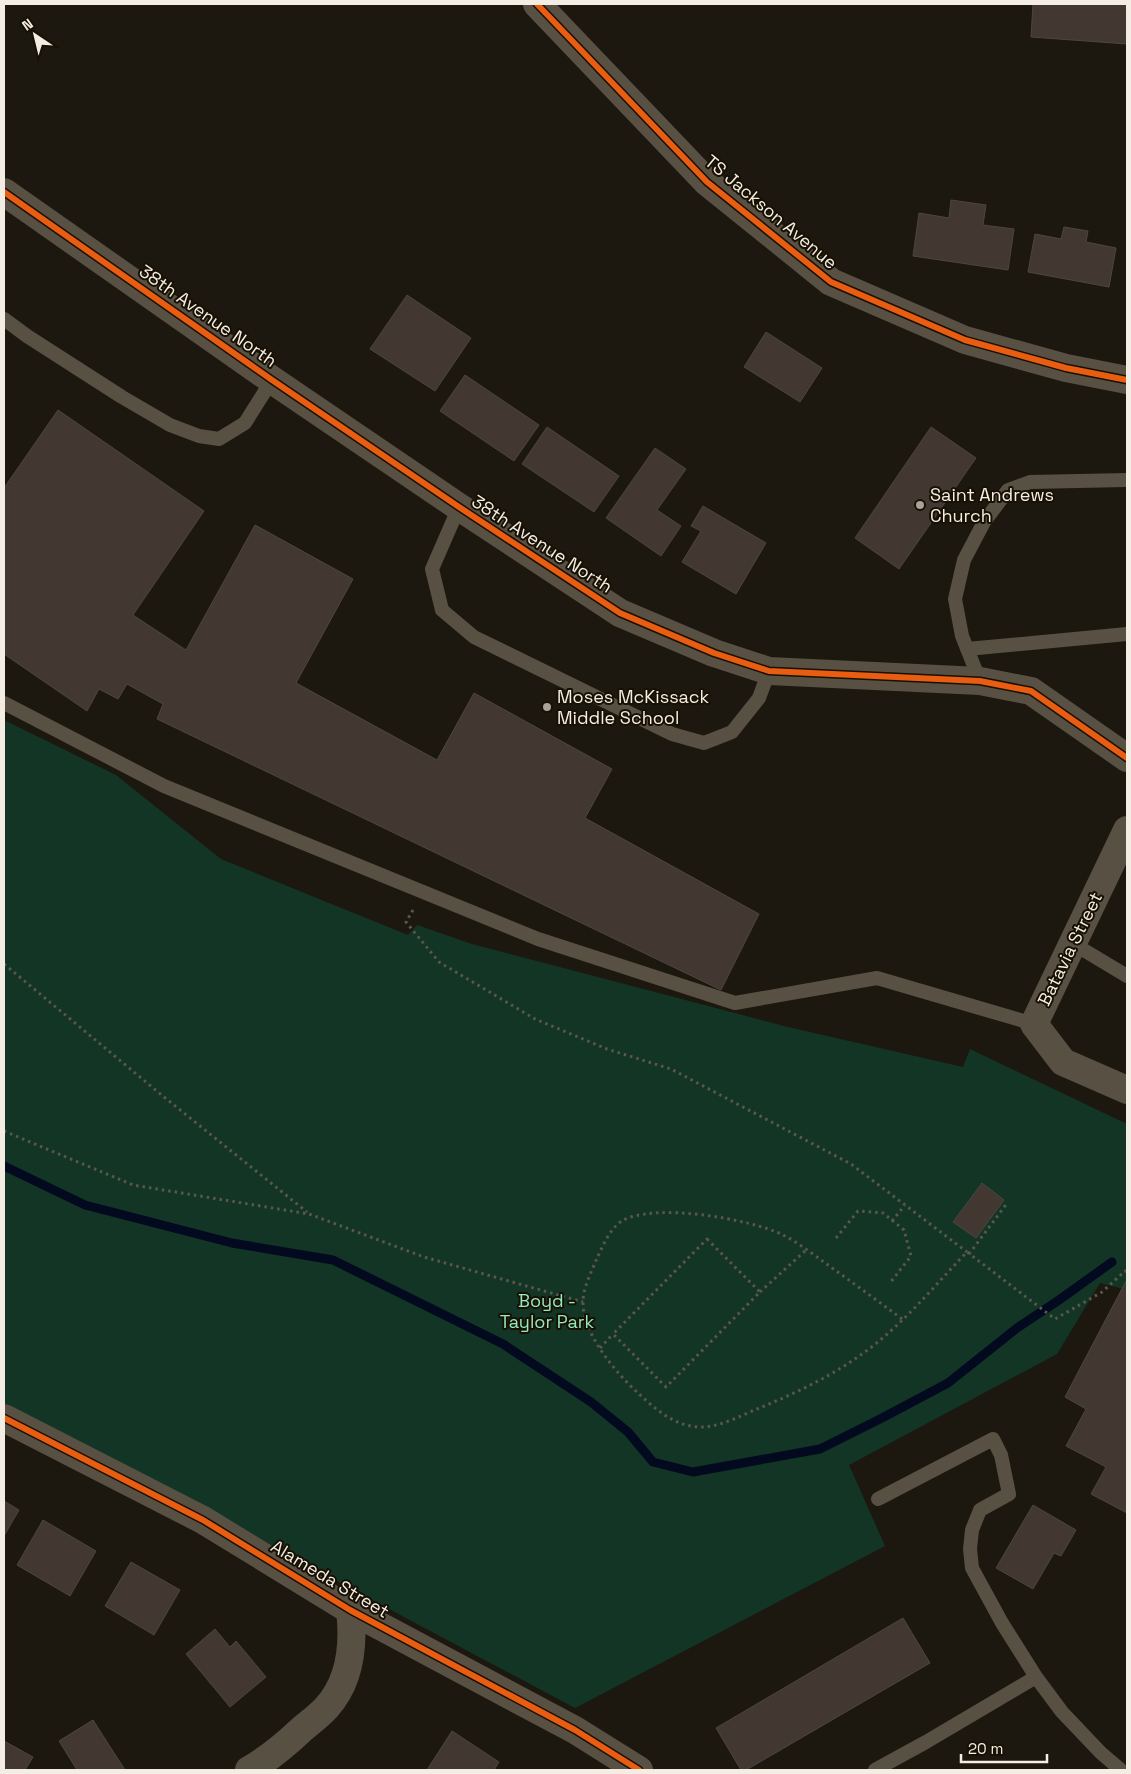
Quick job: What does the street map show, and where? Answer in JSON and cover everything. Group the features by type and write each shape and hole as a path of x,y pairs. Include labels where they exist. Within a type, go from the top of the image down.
{"street":[{"name":"TS Jackson Avenue","path":"537,4 707,182 831,282 965,340 1066,368 1127,380"},
{"name":"38th Avenue North","path":"4,192 272,380 620,613 714,653 769,671 980,681 1031,691 1127,758"},
{"name":"Batavia Street","path":"1127,830 1034,1024 1063,1062 1127,1090"},
{"name":"Alameda Street","path":"4,1418 203,1520 350,1610 575,1730 639,1770"},
{"path":"250,1770 273,1756 328,1706 350,1664 353,1634 350,1610"}],"lane":[{"path":"4,318 27,336 122,396 170,425 199,436 219,439 245,423 272,380"},
{"path":"980,681 962,636 955,599 964,560 984,522 1008,490 1030,482 1127,480"},
{"path":"459,507 432,569 442,610 474,637 672,734 704,743 732,732 759,698 769,671"},
{"path":"967,649 1127,634"},
{"path":"4,704 164,786 538,940 735,1003 877,978 1034,1024"},
{"path":"1072,943 1127,976"},
{"path":"878,1499 993,1439 1001,1455 1009,1494 980,1510 972,1530 970,1549 972,1568 1006,1631 1036,1677 1062,1712 1101,1753 1121,1770"},
{"path":"875,1770 1036,1677"}],"path":[{"path":"424,893 406,922 439,962 535,1019 607,1049 671,1069 851,1164 1056,1319 1102,1292 1125,1271 1127,1272"},
{"path":"4,964 309,1214"},
{"path":"4,1131 133,1185 309,1214 424,1256 583,1302"},
{"path":"902,1319 783,1235 740,1221 693,1215 643,1214 620,1222 604,1243 592,1271 583,1302 591,1332 600,1348 631,1387 650,1405 678,1422 702,1427 714,1425 814,1384 863,1353 902,1319 968,1253 1008,1202"},
{"path":"892,1221 905,1205"},
{"path":"836,1238 858,1211 883,1214 904,1230 911,1256 890,1283"},
{"path":"600,1348 707,1239 760,1292"},
{"path":"612,1334 666,1387 760,1292 806,1250"}],"green space":[{"name":"Boyd - Taylor Park","path":"4,720 116,775 221,859 408,935 417,925 472,944 788,1027 963,1067 970,1049 1127,1124 1127,1290 1100,1283 1057,1354 849,1465 885,1546 575,1708 4,1404"}],"building":[{"path":"1033,4 1127,4 1127,44 1031,37"},
{"path":"951,200 986,205 983,225 1014,229 1008,270 913,256 919,213 949,218"},
{"path":"1064,227 1088,231 1086,242 1116,248 1109,287 1028,272 1035,234 1061,239"},
{"path":"407,295 471,338 435,391 370,349"},
{"path":"766,332 822,368 800,402 744,367"},
{"path":"465,375 539,425 514,461 440,411"},
{"path":"58,410 204,511 133,615 186,650 255,525 353,579 296,683 437,760 474,693 612,769 585,818 759,914 721,990 157,719 163,704 127,684 118,699 99,689 87,711 4,654 4,488"},
{"path":"547,427 619,476 594,512 522,464"},
{"path":"931,427 976,458 899,569 855,538"},
{"path":"655,448 686,469 657,510 681,526 661,556 606,518"},
{"path":"703,506 766,543 736,594 682,562 701,531 691,526"},
{"path":"982,1183 1004,1200 976,1238 953,1222"},
{"path":"1126,1281 1127,1513 1091,1494 1106,1467 1066,1446 1086,1409 1065,1397"},
{"path":"4,1501 19,1510 4,1536"},
{"path":"1033,1505 1076,1530 1061,1556 1054,1553 1033,1589 996,1568"},
{"path":"43,1520 96,1551 70,1596 17,1565"},
{"path":"131,1562 180,1590 154,1635 105,1606"},
{"path":"903,1618 930,1663 746,1770 741,1770 716,1728"},
{"path":"215,1629 230,1647 236,1641 266,1677 230,1707 186,1654"},
{"path":"93,1720 125,1770 77,1770 59,1741"},
{"path":"452,1731 499,1762 494,1770 427,1770"},
{"path":"4,1741 33,1757 25,1770 4,1770"}],"waterway":[{"path":"4,1166 85,1205 232,1243 333,1260 503,1344 591,1402 628,1432 653,1462 693,1472 820,1449 882,1418 948,1383 1017,1328 1112,1262"}],"cycle path":[{"path":"537,4 707,182 831,282 965,340 1066,368 1127,380"},
{"path":"4,192 272,380 620,613 714,653 769,671 980,681 1031,691 1127,758"},
{"path":"4,1418 203,1520 350,1610 575,1730 639,1770"}],"place":[{"name":"Saint Andrews Church","path":"920,505"},
{"name":"Moses McKissack Middle School","path":"547,707"}]}
